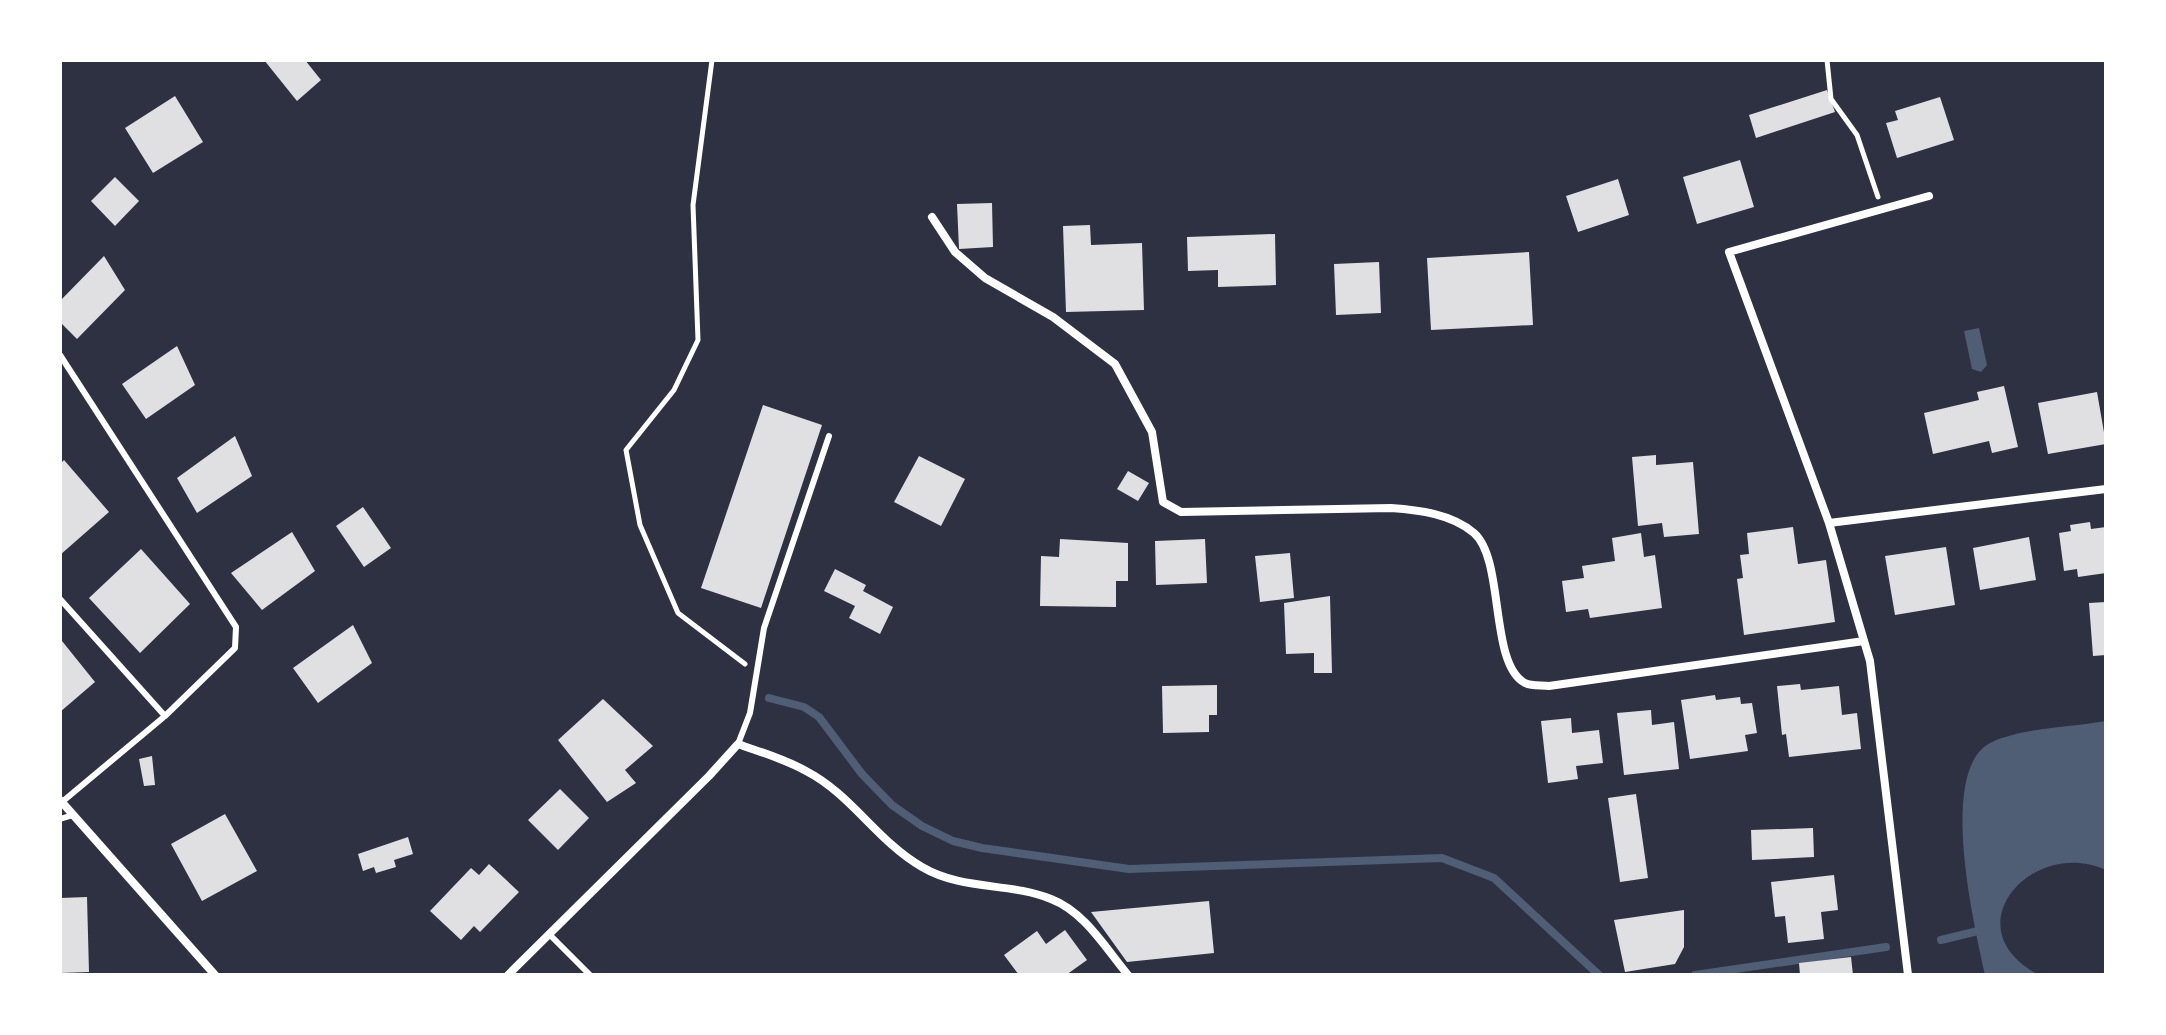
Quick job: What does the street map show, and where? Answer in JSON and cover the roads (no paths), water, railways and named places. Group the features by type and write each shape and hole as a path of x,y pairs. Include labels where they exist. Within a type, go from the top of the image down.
{"street":[{"path":"1908,975 1870,661 1829,523 1729,252 1929,196"},
{"path":"932,217 955,252 985,278 1053,317 1115,364 1152,432 1163,502 1181,512 1422,511 1475,533 1486,551 1510,669 1525,683 1549,686 1864,641"},
{"path":"1829,523 2106,489"},
{"path":"508,975 738,744 807,771 840,797 895,850 925,869 960,883 1053,899 1078,915 1128,975"},
{"path":"61,801 215,975"}],"lane":[{"path":"60,355 236,627 235,648 165,716 61,801"},
{"path":"738,744 750,713 764,628 829,436"},
{"path":"60,599 165,716"},
{"path":"60,819 73,815"},
{"path":"550,935 590,975"}],"water":[{"path":"1979,328 1987,365 1981,372 1972,369 1964,331"},
{"path":"2106,721 2106,870 2079,863 2052,865 2029,876 2012,892 2002,912 2002,934 2013,956 2039,975 1985,975 1964,851 1966,782 1975,757 1992,742 2004,737"}],"waterway":[{"path":"769,698 804,707 819,717 862,774 892,805 922,826 953,841 1129,869 1442,858 1494,878 1599,975"},
{"path":"1941,940 1982,930"},
{"path":"1695,975 1886,947"}]}
